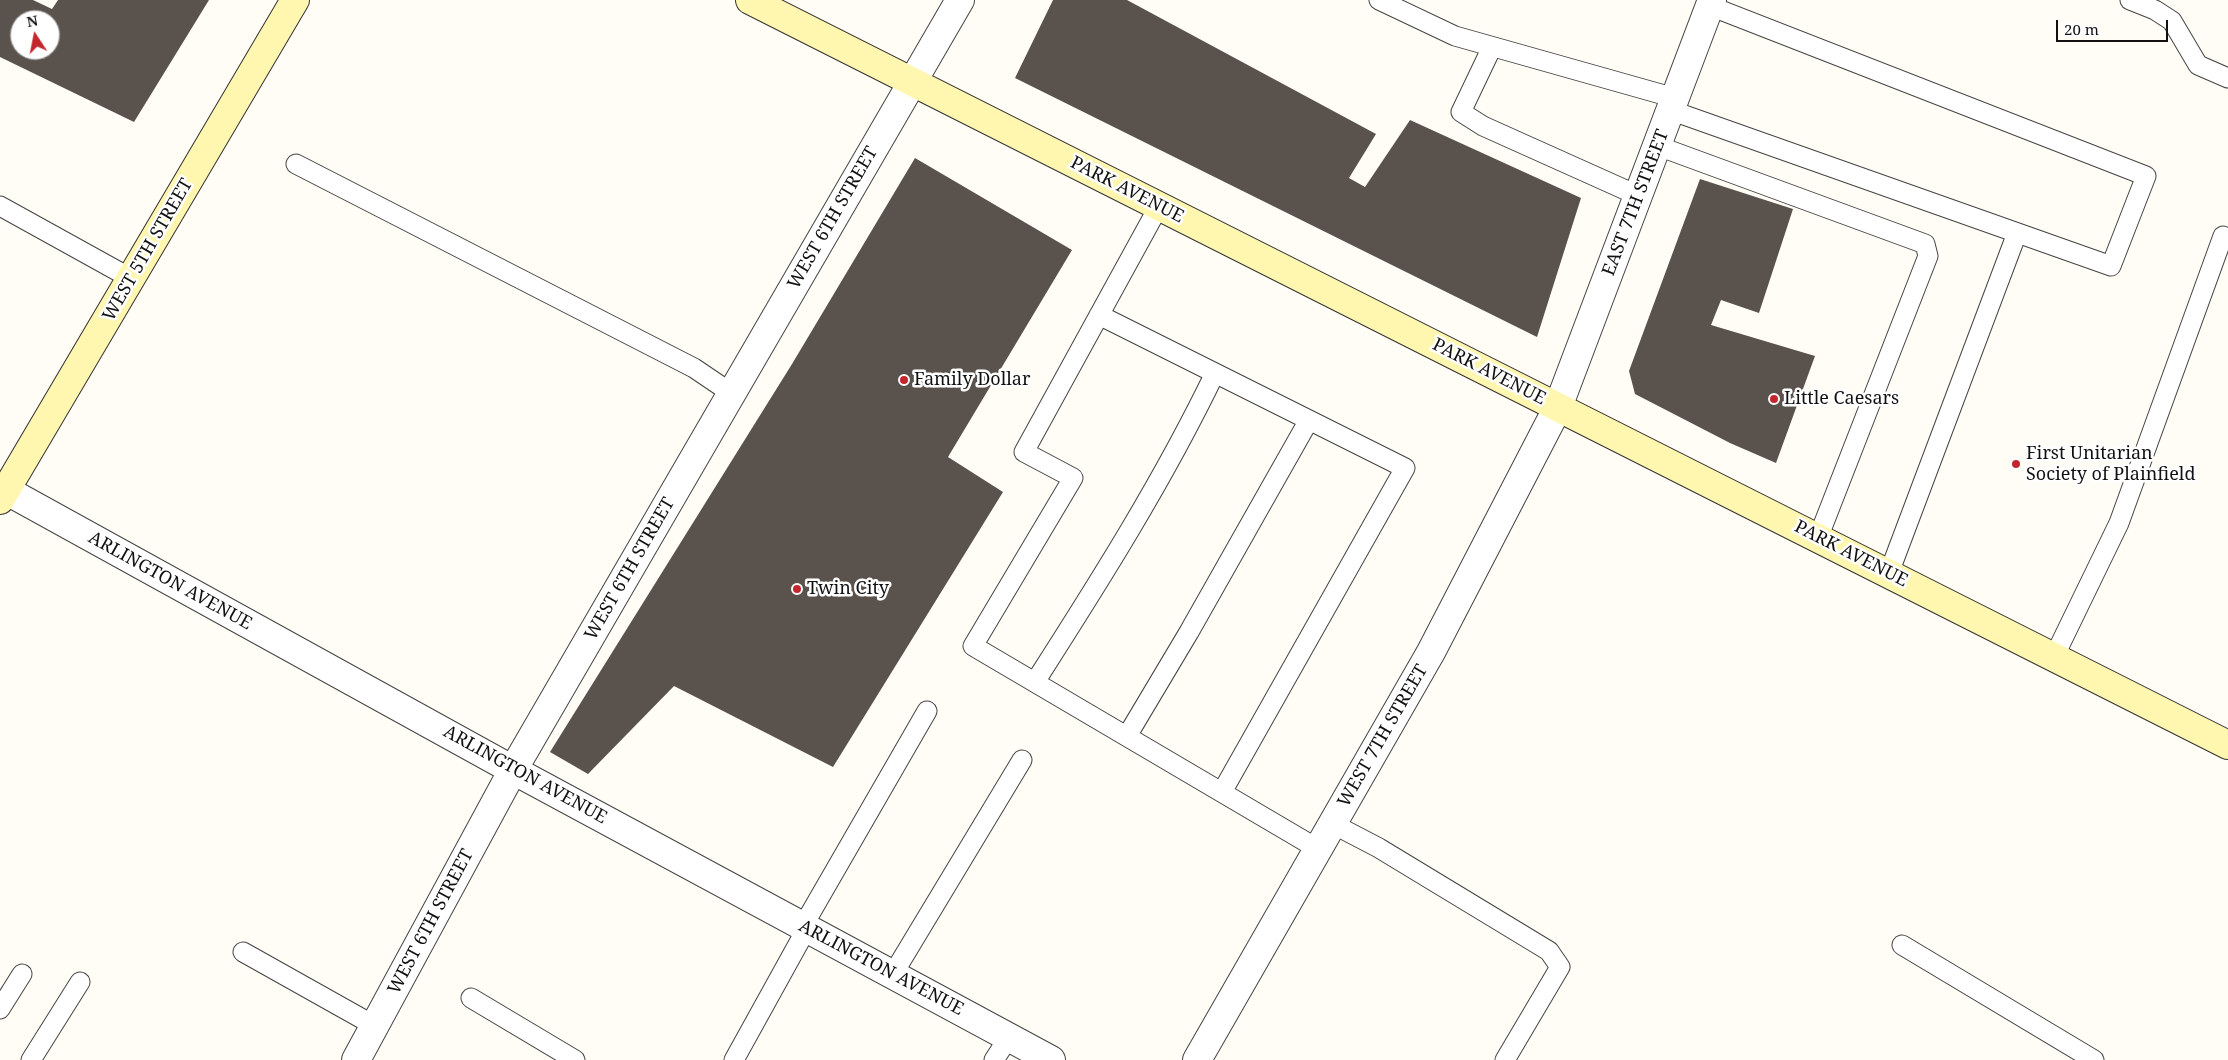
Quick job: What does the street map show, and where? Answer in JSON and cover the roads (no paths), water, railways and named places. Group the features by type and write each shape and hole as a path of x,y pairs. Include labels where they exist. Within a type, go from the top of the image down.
{"main road":[{"name":"WEST 5TH STREET","path":"2,492 132,279 295,0"},
{"name":"PARK AVENUE","path":"750,0 2228,745"}],"street":[{"name":"WEST 6TH STREET","path":"357,1060 513,770 960,0"},
{"name":"EAST 7TH STREET","path":"1558,407 1711,3"},
{"name":"WEST 7TH STREET","path":"1197,1060 1431,652 1558,407"},
{"name":"ARLINGTON AVENUE","path":"2,492 1051,1060"}],"lane":[{"path":"1379,0 1456,36 1673,104 2017,233 2111,266 2146,176 1711,3"},
{"path":"2130,0 2172,20 2198,65 2228,78"},
{"path":"1492,47 1461,112 1483,126 1639,196"},
{"path":"1658,146 1925,244 1928,256 1818,538"},
{"path":"296,164 694,368 731,393"},
{"path":"0,206 132,279"},
{"path":"1159,206 1024,452 1073,478 973,646 1318,849"},
{"path":"1889,573 2017,233"},
{"path":"2054,657 2119,523 2223,236"},
{"path":"1099,315 1405,468 1222,792"},
{"path":"1035,682 1107,569 1176,452 1215,373"},
{"path":"1127,736 1194,623 1309,420"},
{"path":"734,1060 805,927 927,712"},
{"path":"893,974 1022,760"},
{"path":"1333,824 1379,848 1549,951 1560,967 1505,1060"},
{"path":"1902,945 2094,1060"},
{"path":"243,952 375,1026"},
{"path":"0,1009 22,974"},
{"path":"31,1060 80,982"},
{"path":"471,998 575,1060"},
{"path":"994,1060 1008,1037"}],"place":[{"name":"Family Dollar","path":"904,380"},
{"name":"Little Caesars","path":"1774,399"},
{"name":"First Unitarian Society of Plainfield","path":"2016,464"},
{"name":"Twin City","path":"797,589"}]}
